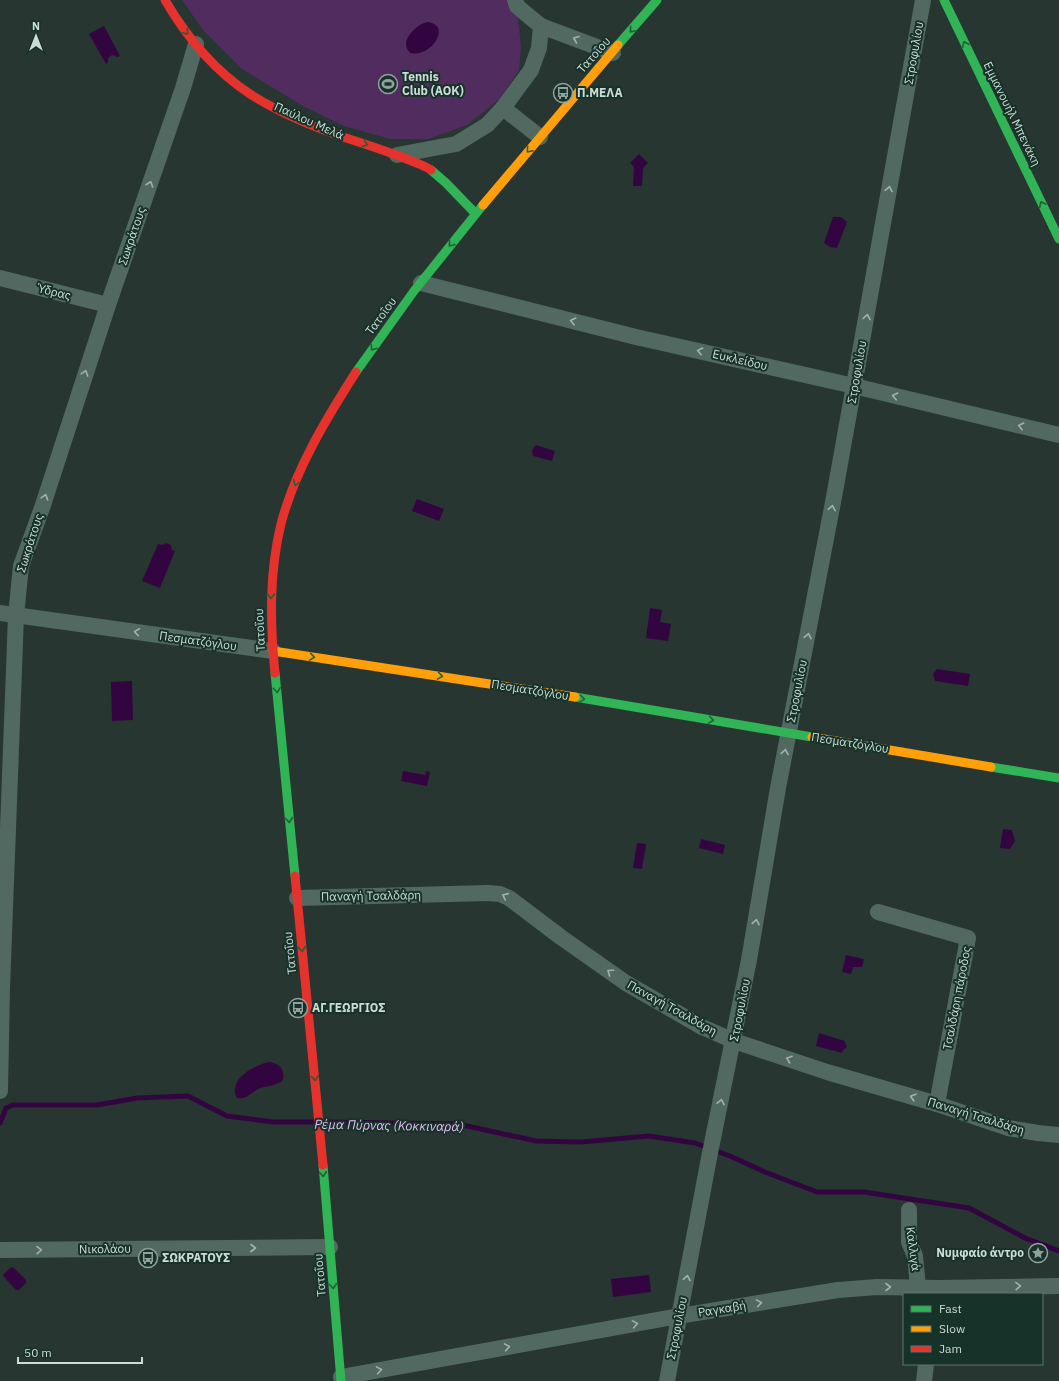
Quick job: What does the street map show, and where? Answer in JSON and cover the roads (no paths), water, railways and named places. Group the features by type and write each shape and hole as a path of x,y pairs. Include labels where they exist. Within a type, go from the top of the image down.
{"main road":[{"name":"Παύλου Μελά","path":"165,0 182,27 196,44 221,70 250,94 286,113 331,133 397,154 426,167 445,182 475,213"},
{"name":"Τατοΐου","path":"341,1379 318,1107 273,651 271,596 278,539 299,474 312,447 336,404 385,330 475,213 657,0"},
{"name":"Εμμανουήλ Μπενάκη","path":"944,0 1056,225 1059,239"},
{"name":"Πεσματζόγλου","path":"273,651 500,685 1059,778"}],"street":[{"path":"515,0 517,6 541,26 612,52"},
{"name":"Στροφυλίου","path":"667,1381 709,1158 734,1041 788,733 793,715 834,497 923,0"},
{"path":"397,154 456,144 487,125 503,108 531,70 539,48 541,26"},
{"name":"Σωκράτους","path":"0,1091 2,988 16,616 21,566 43,504 108,305 183,88 196,44"},
{"path":"503,108 540,137"},
{"name":"Ύδρας","path":"0,278 108,305"},
{"name":"Ευκλείδου","path":"421,283 636,336 1059,435"},
{"name":"Πεσματζόγλου","path":"0,613 273,651"},
{"name":"Παναγή Τσαλδάρη","path":"297,898 488,893 500,894 517,903 562,938 626,983 702,1027 734,1041 827,1072 937,1104 1008,1128 1059,1135"},
{"name":"Τσαλδάρη πάροδος","path":"878,912 968,938 937,1104"},
{"name":"Καλλιγά","path":"909,1210 909,1242 915,1256 918,1287"},
{"name":"Νικολάου","path":"0,1250 330,1247"},
{"name":"Ραγκαβή","path":"341,1379 679,1316 838,1290 877,1287 918,1287 938,1291 1059,1286"},
{"path":"924,1381 926,1365"}],"waterway":[{"name":"Ρέμα Πύρνας (Κοκκιναρά)","path":"0,1123 6,1108 13,1105 97,1105 137,1098 188,1096 227,1116 273,1122 315,1122"},
{"name":"Ρέμα Πύρνας (Κοκκιναρά)","path":"325,1122 458,1124 536,1141 581,1142 649,1136 695,1143 817,1192 864,1192 969,1208 1025,1238 1059,1251"}],"place":[{"name":"Tennis Club (AOK)","path":"388,84"},
{"name":"Π.ΜΕΛΑ","path":"563,93"},
{"name":"ΑΓ.ΓΕΩΡΓΙΟΣ","path":"298,1008"},
{"name":"Νυμφαίο άντρο","path":"1038,1253"},
{"name":"ΣΩΚΡΑΤΟΥΣ","path":"148,1258"}]}
